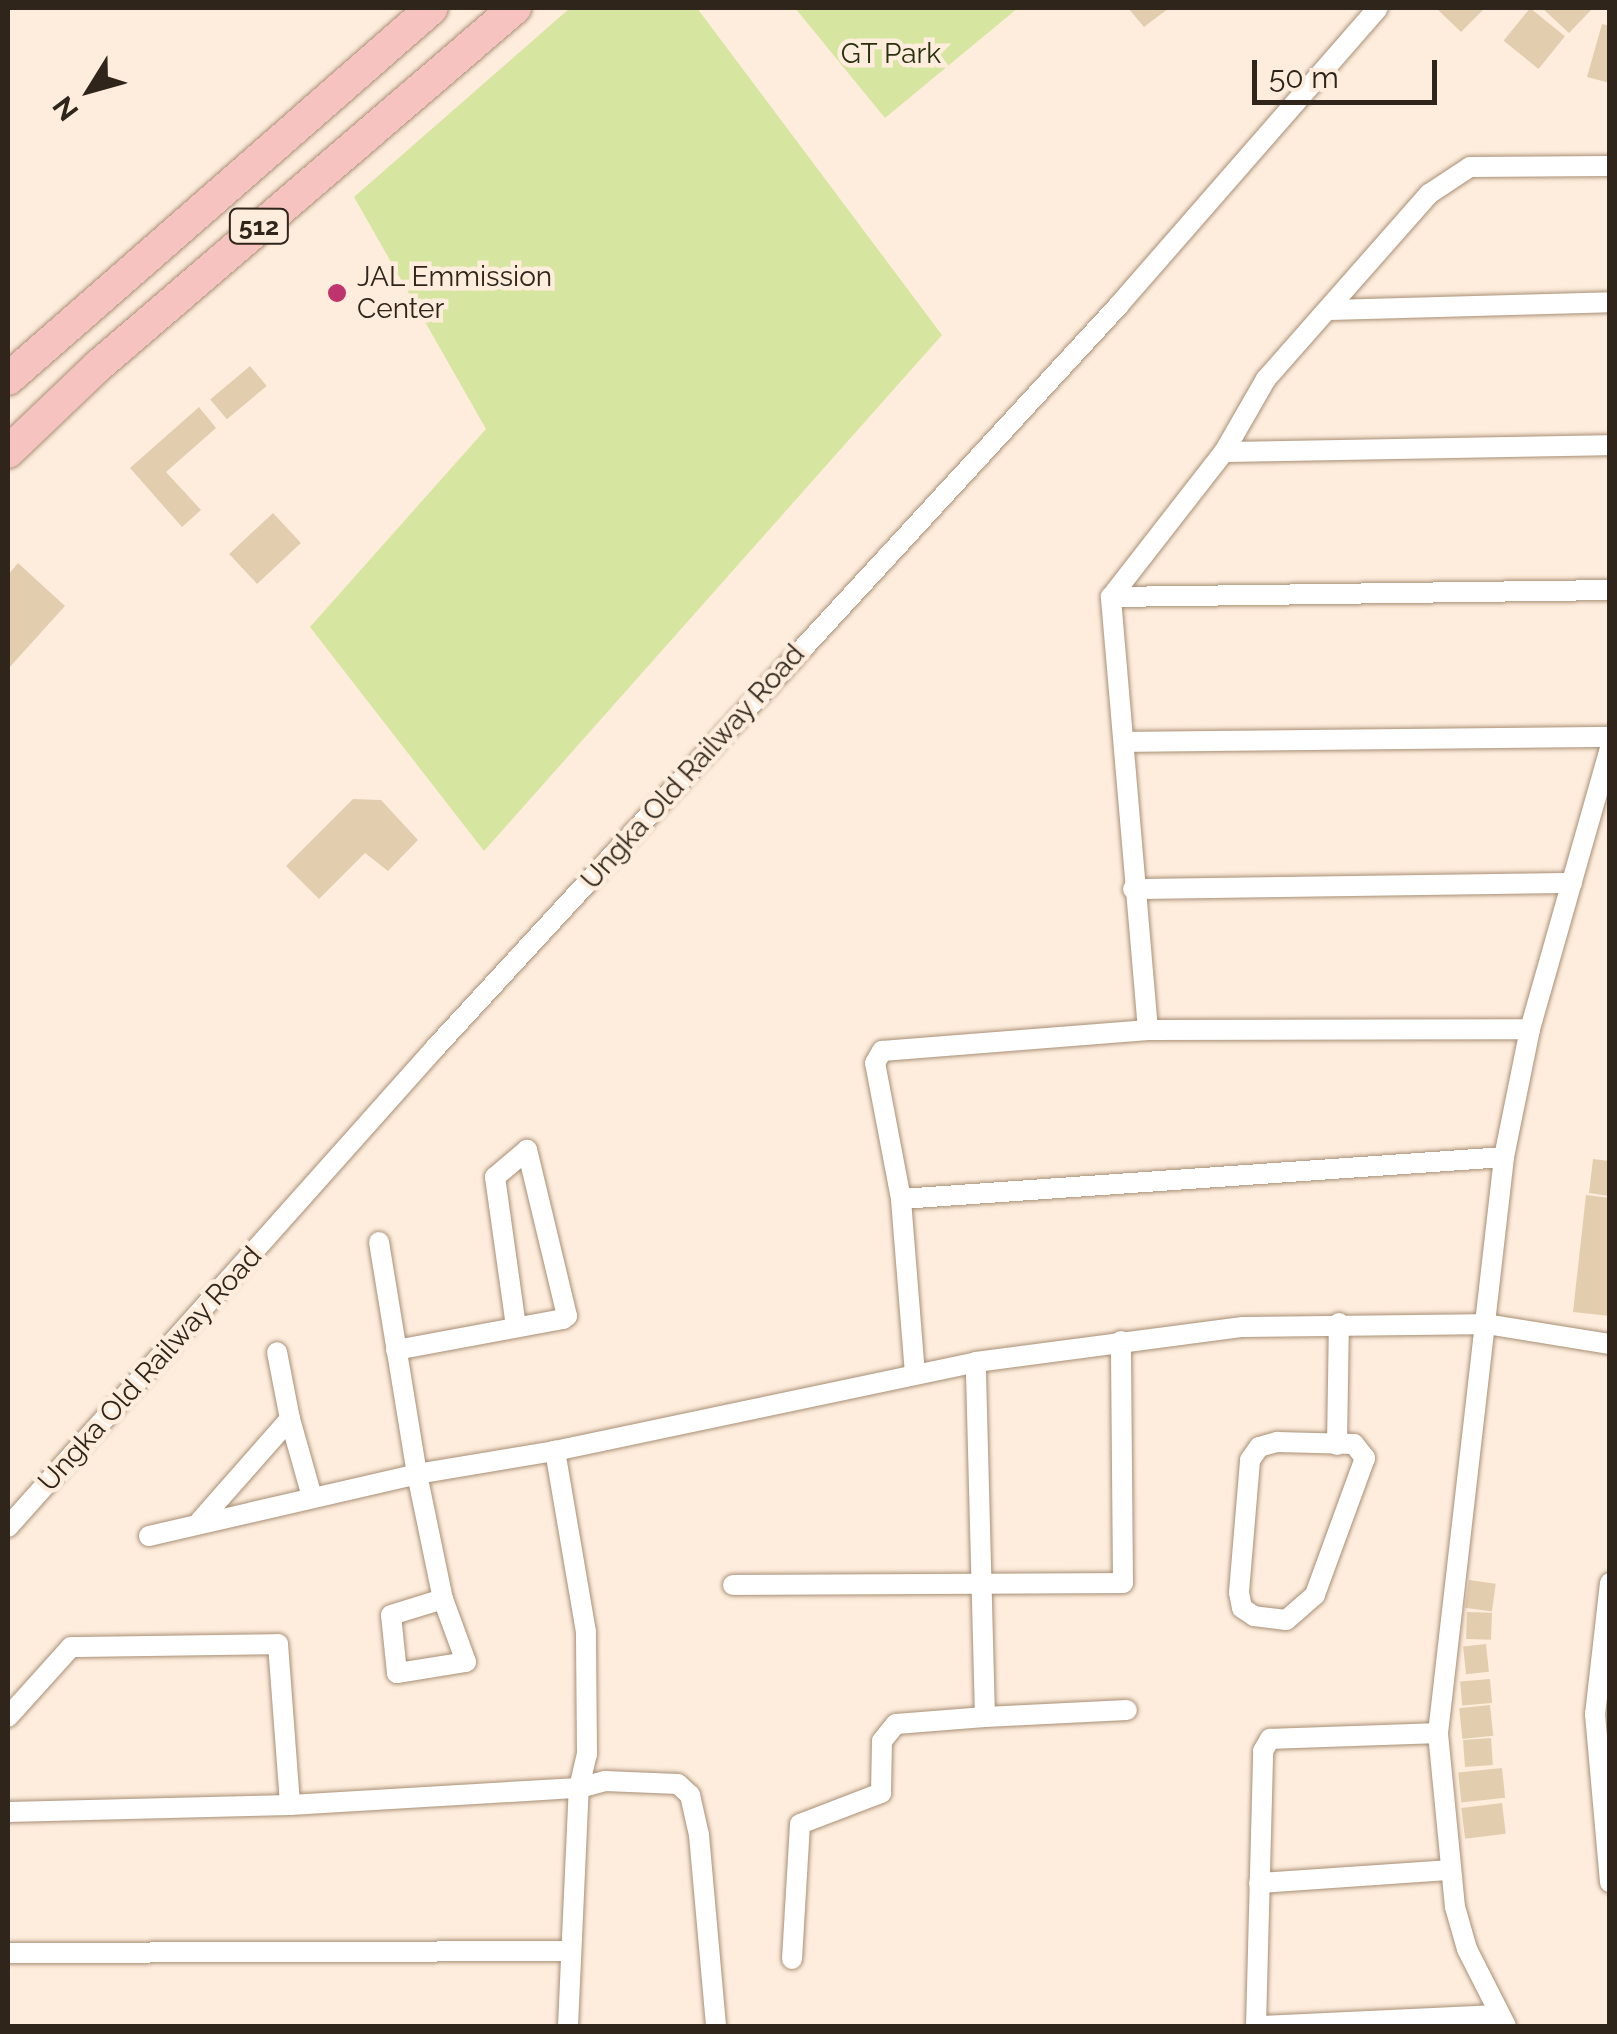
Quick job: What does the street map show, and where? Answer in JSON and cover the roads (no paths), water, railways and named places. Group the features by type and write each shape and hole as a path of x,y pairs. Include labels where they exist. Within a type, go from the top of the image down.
{"main road":[{"name":"512","path":"8,379 432,8"},
{"name":"512","path":"8,452 98,366 516,8"}],"street":[{"name":"Ungka Old Railway Road","path":"8,1527 412,1073 1118,306 1378,8"},
{"path":"1148,1030 1111,597 1224,452 1266,379 1452,175 1499,164 1610,166"},
{"path":"1331,310 1610,302"},
{"path":"1224,452 1610,444"},
{"path":"1111,597 1610,590"},
{"path":"1125,742 1610,737"},
{"path":"1438,1733 1270,1739 1263,1751 1258,2026 1502,2021 1467,1950 1448,1870 1438,1733 1504,1157 1530,1029 1610,748"},
{"path":"1134,889 1572,883"},
{"path":"915,1374 902,1199 874,1062 882,1051 1148,1030 1530,1029"},
{"path":"396,1350 563,1319 570,1312 527,1150 495,1177 516,1326"},
{"path":"902,1199 1504,1157"},
{"path":"379,1242 417,1474 443,1598 466,1664 397,1672 392,1614 443,1598"},
{"path":"1337,1445 1339,1322"},
{"path":"148,1536 200,1520 417,1474 555,1451 915,1374 1122,1341 1339,1322 1486,1324 1610,1344"},
{"path":"733,1586 1122,1584 1122,1341"},
{"path":"277,1352 290,1419 312,1497"},
{"path":"976,1362 985,1717"},
{"path":"200,1520 290,1419"},
{"path":"1277,1442 1337,1445 1354,1444 1365,1458 1315,1594 1286,1620 1254,1616 1242,1608 1239,1592 1250,1460 1260,1447 1277,1442"},
{"path":"555,1451 586,1632 587,1754 579,1788 568,1951 568,2026"},
{"path":"1610,1583 1596,1714 1610,1882"},
{"path":"8,1717 71,1647 278,1644 290,1805"},
{"path":"792,1958 800,1824 881,1794 882,1741 896,1724 1127,1710"},
{"path":"8,1812 290,1805 579,1788 649,1780 678,1784 690,1795 716,2026"},
{"path":"1259,1883 1448,1870"},
{"path":"8,1953 568,1951"}],"place":[{"name":"JAL Emmission Center","path":"337,293"}],"park label":[{"name":"GT Park","path":"891,54"}]}
